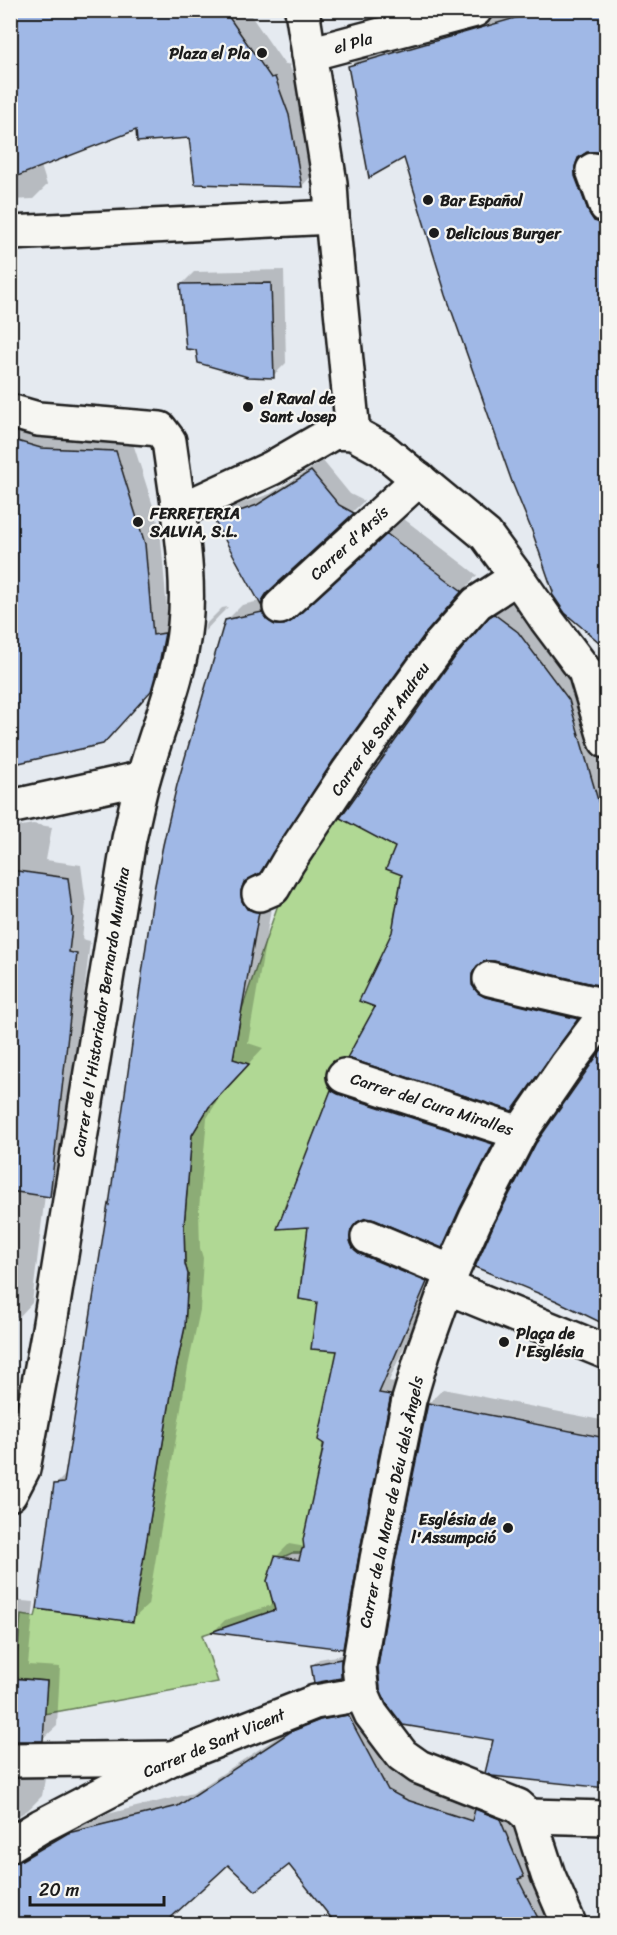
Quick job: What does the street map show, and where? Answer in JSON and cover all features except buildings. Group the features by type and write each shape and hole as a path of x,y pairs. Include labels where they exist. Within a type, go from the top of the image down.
{"street":[{"name":"el Pla","path":"302,10 309,54 475,10"},
{"path":"309,54 330,183 353,433"},
{"path":"593,170 606,206"},
{"path":"10,233 332,217"},
{"path":"10,411 38,419 160,429 169,441 180,521 334,432 353,433 382,449 486,535 546,619 596,676 606,741"},
{"name":"Carrer d'Arsís","path":"280,607 419,479"},
{"name":"Carrer de l'Historiador Bernardo Mundina","path":"10,1494 22,1468 46,1340 129,839 143,778 175,678 185,624 186,595 180,521"},
{"name":"Carrer de Sant Andreu","path":"259,894 273,888 348,772 440,645 477,603 518,577"},
{"path":"10,807 143,778"},
{"path":"490,979 606,1006"},
{"name":"Carrer de la Mare de Déu dels Àngels","path":"523,1811 419,1767 402,1755 370,1714 362,1694 359,1666 377,1559 407,1411 423,1353 449,1279 490,1190 520,1133 606,1013"},
{"name":"Carrer del Cura Miralles","path":"344,1076 520,1133"},
{"path":"368,1237 449,1279 606,1352"},
{"name":"Carrer de Sant Vicent","path":"10,1845 41,1826 172,1758 296,1708 315,1702 362,1694"},
{"path":"10,1760 172,1758"},
{"path":"569,1924 523,1811 606,1818"}],"green space":[{"path":"335,815 395,847 402,875 394,919 402,939 488,976 486,983 386,946 375,1007 334,1083 312,1140 298,1188 292,1187 282,1215 285,1228 308,1227 299,1299 317,1302 339,1342 306,1553 292,1553 274,1561 267,1581 276,1611 202,1635 218,1682 44,1714 47,1681 15,1678 21,1615 35,1617 37,1609 133,1621 173,1383 185,1327 188,1274 185,1264 184,1226 192,1134 208,1108 249,1064 233,1059 247,994 282,893"}],"place":[{"name":"Plaza el Pla","path":"262,53"},
{"name":"Bar Español","path":"428,200"},
{"name":"Delicious Burger","path":"434,233"},
{"name":"el Raval de Sant Josep","path":"248,407"},
{"name":"FERRETERIA SALVIA, S.L.","path":"138,522"},
{"name":"Plaça de l'Església","path":"504,1342"},
{"name":"Església de l'Assumpció","path":"508,1528"}]}
